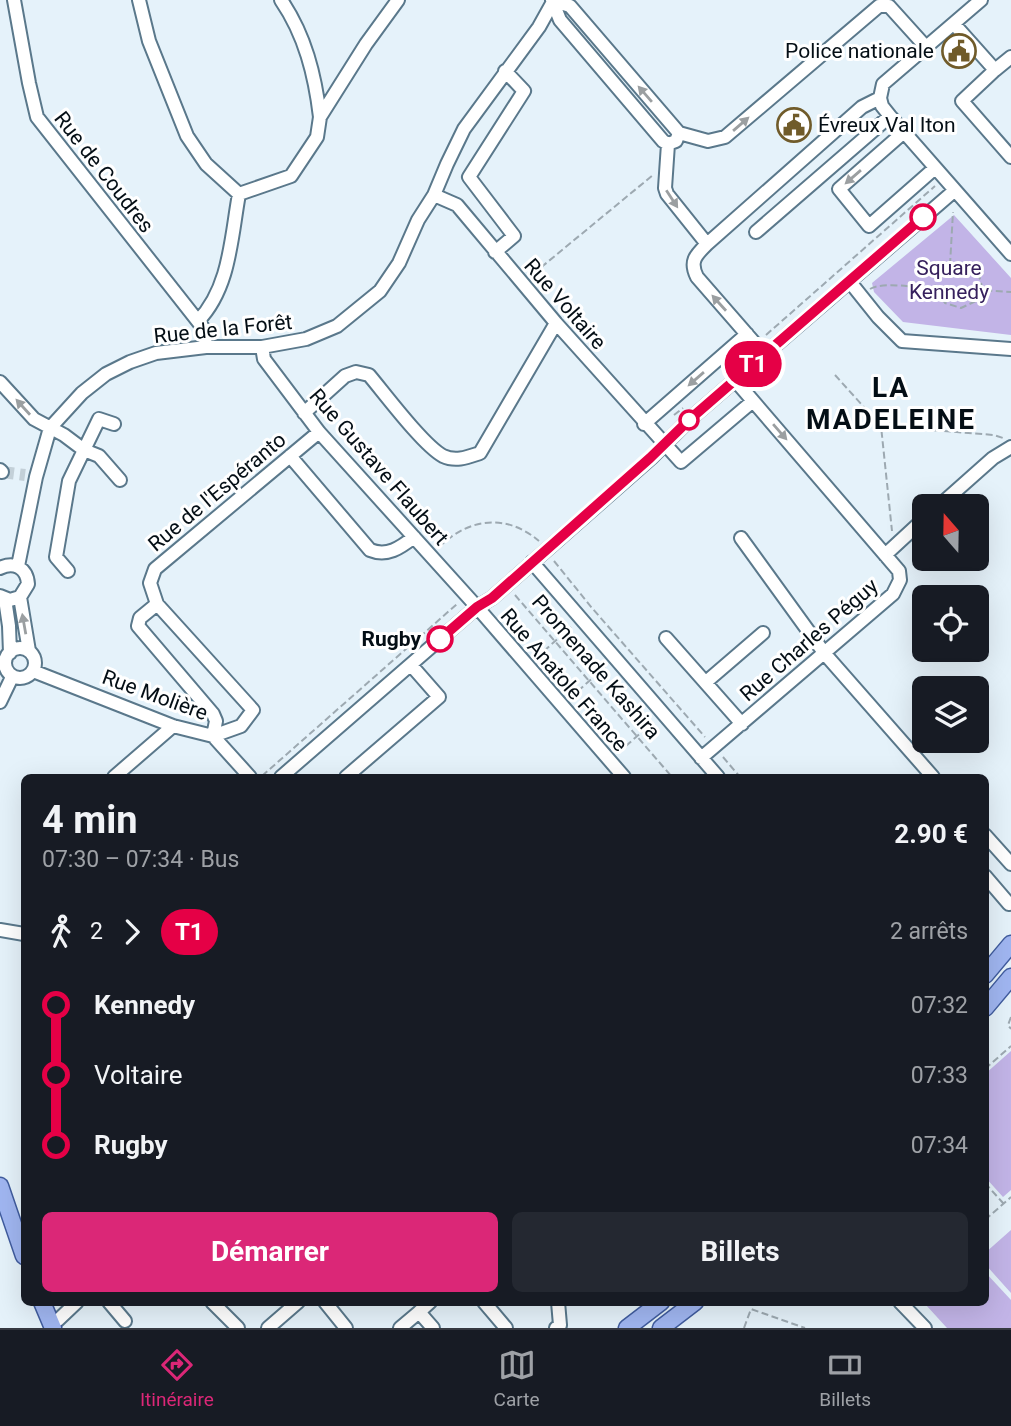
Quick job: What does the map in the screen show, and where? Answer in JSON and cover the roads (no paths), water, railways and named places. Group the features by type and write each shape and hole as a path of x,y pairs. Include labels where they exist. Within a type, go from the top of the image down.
{"main road":[{"path":"989,970 1011,944"},
{"path":"989,1003 1011,977"},
{"path":"0,1186 21,1247"},
{"path":"44,1306 51,1325"},
{"path":"627,1328 657,1306"},
{"path":"661,1328 690,1306"}],"street":[{"name":"Rue de Coudres","path":"15,0 37,117 204,329 206,347"},
{"path":"139,0 149,41 187,136 206,164 239,194"},
{"path":"239,194 291,176 317,136 320,117 315,78 296,21 281,0"},
{"path":"320,117 366,44 398,0"},
{"path":"554,0 569,6 679,134 708,141 725,137 880,6 889,6 926,47"},
{"path":"554,0 560,20 668,144"},
{"name":"Rue de la Forêt","path":"20,597 27,589 28,578 18,566 30,476 50,428 82,393 106,374 130,362 156,353 206,347 286,344 322,334 358,311 380,291 390,277 418,220 434,195 464,129 539,27 554,0"},
{"path":"981,0 883,84 880,98 882,106 890,116 1011,254"},
{"path":"954,24 995,70"},
{"path":"1011,57 962,102 1011,157"},
{"path":"495,252 514,236 469,177 474,165 524,91 505,71"},
{"path":"764,354 697,277 692,267 698,253 866,104 880,98"},
{"path":"756,232 890,116"},
{"path":"904,132 839,189 869,226 939,173"},
{"path":"668,144 676,141 679,134"},
{"path":"668,144 665,188 667,194 708,244"},
{"path":"284,774 477,607 492,598 764,354 954,191"},
{"path":"198,321 215,301 227,266 239,194"},
{"name":"Rue Voltaire","path":"434,195 457,205 663,445"},
{"path":"850,282 902,341 1011,349"},
{"path":"304,413 345,376 356,372 369,375 431,446 445,457 463,459 480,453 556,323"},
{"path":"645,424 751,339"},
{"name":"Rue Gustave Flaubert","path":"262,347 264,359 319,432 477,607"},
{"name":"Rue Charles Péguy","path":"701,758 825,654 897,588 900,580 899,571 889,550 735,380"},
{"path":"0,382 34,419 64,435 84,450 99,456 120,480"},
{"path":"663,445 681,462 752,401"},
{"path":"68,571 56,557 69,481 99,419 114,424"},
{"name":"Rue de l'Espéranto","path":"157,604 150,583 155,569 319,432"},
{"path":"952,494 993,458 1011,447"},
{"path":"290,456 370,550 380,554 393,551 414,537"},
{"path":"889,550 912,530"},
{"path":"741,538 825,654 930,774"},
{"path":"532,562 715,774"},
{"path":"0,568 7,565 18,566"},
{"path":"10,653 9,626 3,598 20,597 29,651 35,658 33,671 26,677 12,677"},
{"path":"157,604 253,710 241,726 213,736 216,721 214,714 138,626 141,618 157,604"},
{"name":"Rue Anatole France","path":"477,607 621,774"},
{"path":"706,682 763,633"},
{"path":"666,638 742,724"},
{"path":"12,677 6,667 7,657 17,649 29,651"},
{"path":"349,774 439,697 411,665"},
{"name":"Rue Molière","path":"33,671 173,726 213,736 247,774"},
{"path":"0,702 12,677"},
{"path":"117,774 173,726"},
{"path":"989,839 1009,857"},
{"path":"989,881 1009,904"},
{"path":"0,930 21,934"},
{"path":"51,1325 73,1306"},
{"path":"112,1306 125,1321"},
{"path":"216,1306 238,1328"},
{"path":"268,1328 293,1306"},
{"path":"328,1306 346,1328"},
{"path":"400,1328 426,1306"},
{"path":"487,1306 506,1328"},
{"path":"556,1328 560,1325 558,1306"},
{"path":"904,1306 925,1328"},
{"path":"419,1312 433,1328"}],"tunnel":[{"path":"2,472 25,475"}],"place":[{"name":"Police nationale","path":"959,51"},
{"name":"Évreux Val Iton","path":"794,125"},
{"name":"Rugby","path":"440,639"}],"district":[{"name":"LA MADELEINE","path":"891,403"}],"park label":[{"name":"Square Kennedy","path":"949,280"}]}
